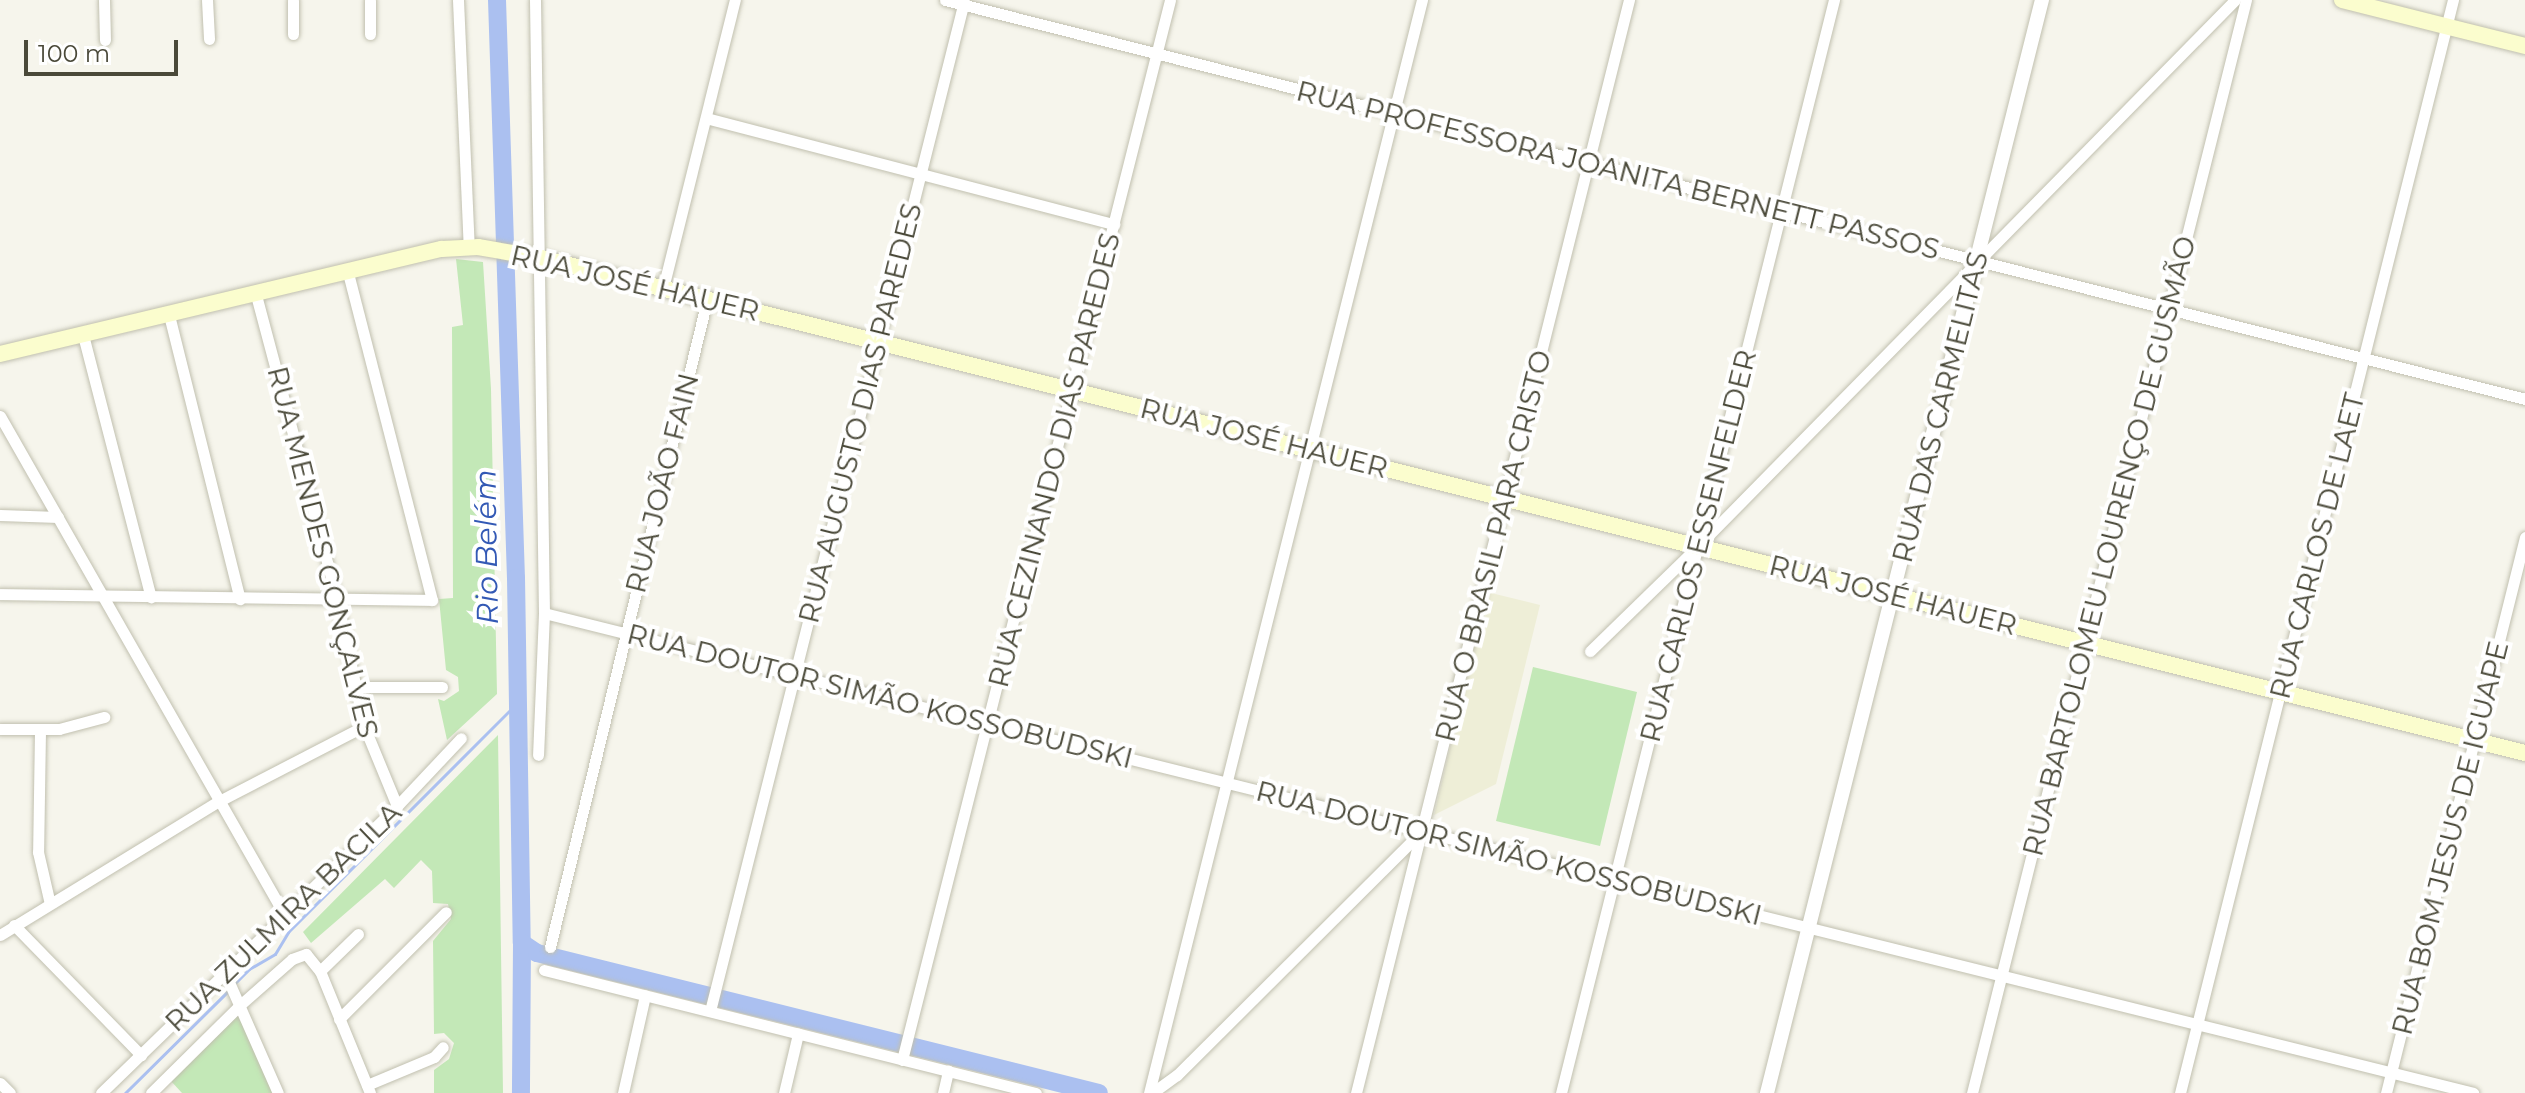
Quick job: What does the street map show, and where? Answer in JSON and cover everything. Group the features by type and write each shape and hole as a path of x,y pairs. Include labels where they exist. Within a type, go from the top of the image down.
{"main road":[{"path":"2342,0 2525,46"},
{"name":"RUA JOSÉ HAUER","path":"0,354 442,249 474,247 537,257 663,288 2525,753"}],"street":[{"path":"104,0 105,40"},
{"path":"207,0 209,39"},
{"path":"293,0 293,34"},
{"path":"370,0 370,34"},
{"path":"458,0 474,247"},
{"path":"535,0 544,613 538,755"},
{"path":"663,288 735,0"},
{"name":"RUA PROFESSORA JOANITA BERNETT PASSOS","path":"945,0 964,2 1157,54 2525,399"},
{"name":"RUA CEZINANDO DIAS PAREDES","path":"904,1055 1170,0"},
{"path":"1150,1093 1422,0"},
{"name":"RUA O BRASIL PARA CRISTO","path":"1356,1093 1629,0"},
{"name":"RUA CARLOS ESSENFELDER","path":"1561,1093 1834,0"},
{"name":"RUA DAS CARMELITAS","path":"1767,1093 2042,0"},
{"path":"1590,651 1698,546 2235,0"},
{"name":"RUA BARTOLOMEU LOURENÇO DE GUSMÃO","path":"1972,1093 2246,0"},
{"name":"RUA CARLOS DE LAET","path":"2180,1093 2453,0"},
{"name":"RUA AUGUSTO DIAS PAREDES","path":"711,1007 964,2"},
{"path":"706,118 1114,224"},
{"path":"0,594 240,599 336,596 432,600 348,272"},
{"name":"RUA MENDES GONÇALVES","path":"256,295 336,596 364,726 397,806"},
{"name":"RUA JOÃO FAIN","path":"550,947 707,300"},
{"path":"169,315 240,599"},
{"path":"83,335 151,597"},
{"path":"0,416 284,914"},
{"path":"0,441 14,441"},
{"path":"0,515 58,517"},
{"name":"RUA BOM JESUS DE IGUAPE","path":"2386,1093 2525,537"},
{"name":"RUA DOUTOR SIMÃO KOSSOBUDSKI","path":"544,613 2473,1093"},
{"path":"358,687 442,687"},
{"path":"0,729 40,731 104,717"},
{"path":"0,935 219,801 364,726"},
{"path":"40,731 38,852 50,904"},
{"name":"RUA ZULMIRA BACILA","path":"101,1093 397,806 461,738"},
{"path":"1150,1093 1177,1075 1422,831"},
{"path":"339,1019 446,912"},
{"path":"14,925 141,1055"},
{"path":"358,934 320,971 369,1089 434,1057 443,1047"},
{"name":"RUA ZULMIRA BACILA","path":"151,1093 240,1005 292,959 306,954 320,971"},
{"path":"544,970 645,995 711,1007 798,1034 904,1055 948,1071 1036,1093"},
{"path":"225,973 278,1093"},
{"path":"623,1093 645,995"},
{"path":"784,1093 798,1034"},
{"path":"943,1093 948,1071"},
{"path":"0,1083 10,1093"}],"shaded area":[{"path":"1487,592 1540,605 1496,784 1434,815"}],"green space":[{"path":"456,259 483,262 491,389 497,694 447,740 438,699 444,701 459,691 458,677 446,670 439,599 453,598 452,327 463,325"},
{"path":"1533,667 1637,692 1600,846 1496,821"},
{"path":"498,735 503,1093 434,1093 434,1070 449,1059 454,1043 444,1033 434,1034 433,941 451,919 448,904 433,903 432,871 421,860 394,888 385,879 311,943 303,932"},
{"path":"240,1011 275,1093 182,1093 170,1080"}],"waterway":[{"name":"Rio Belém","path":"497,0 516,578 522,943 521,1093"},
{"path":"235,983 249,969 275,954 288,932 519,701"},
{"path":"522,943 537,953 1099,1093"},
{"path":"125,1093 230,989"}]}
